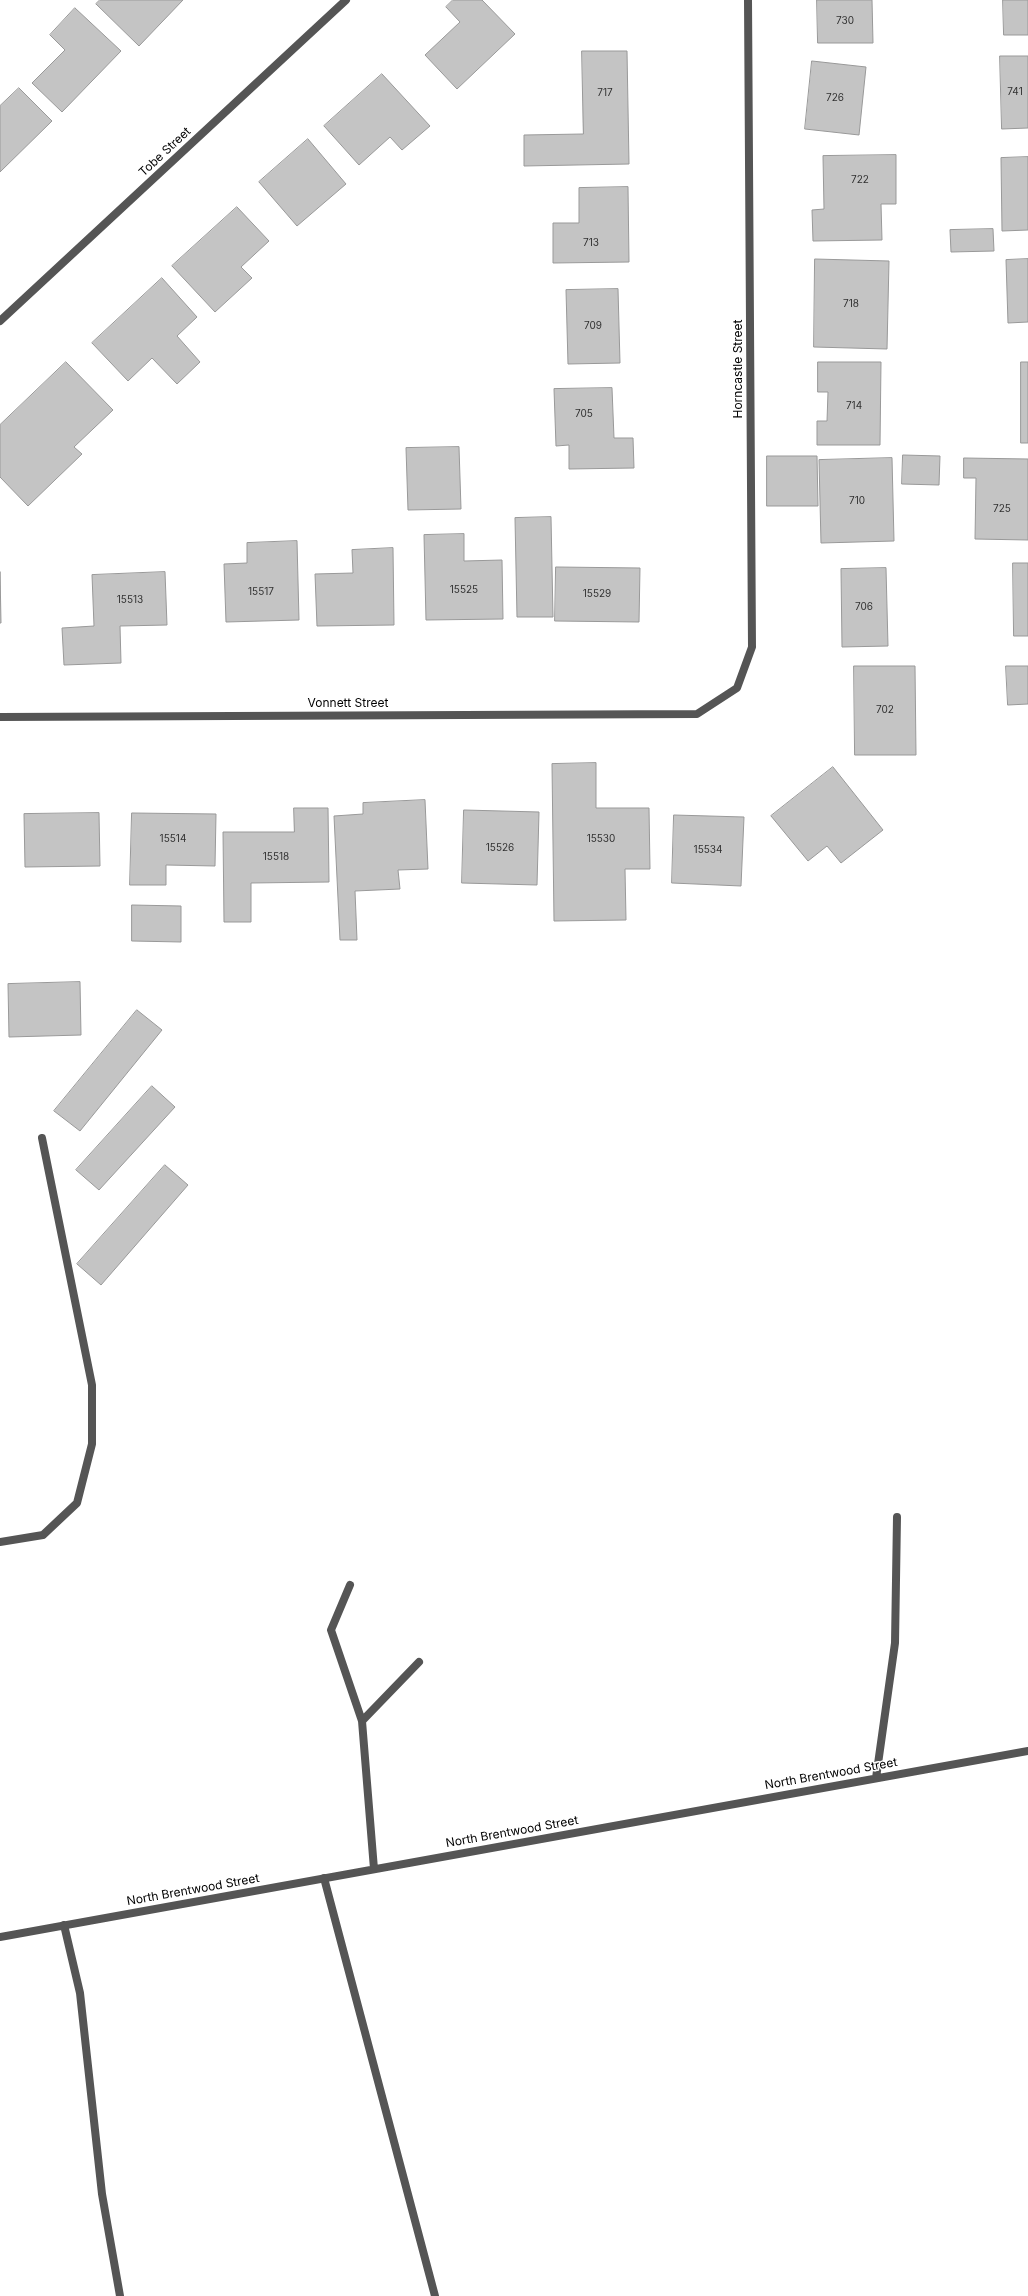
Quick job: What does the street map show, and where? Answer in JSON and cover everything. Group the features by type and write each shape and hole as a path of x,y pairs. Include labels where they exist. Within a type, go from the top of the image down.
{"street":[{"name":"Tobe Street","path":"0,321 346,0"},
{"name":"Horncastle Street","path":"697,714 737,688 752,647 748,0"},
{"name":"Vonnett Street","path":"0,717 697,714"},
{"path":"0,1542 43,1535 78,1503 92,1444 92,1385 42,1138"},
{"path":"876,1778 895,1643 897,1517"},
{"path":"350,1586 332,1630 362,1721 374,1869"},
{"path":"362,1721 419,1662"},
{"name":"North Brentwood Street","path":"0,1937 1028,1751"},
{"path":"324,1878 435,2296"},
{"path":"64,1925 80,1993 102,2194 120,2296"}],"building":[{"path":"100,0 183,0 139,46 96,4"},
{"path":"453,0 482,0 515,34 457,89 425,55 460,22 446,7"},
{"path":"817,0 872,0 873,43 818,43"},
{"path":"1003,0 1028,0 1028,35 1004,35"},
{"path":"75,8 121,51 62,112 32,83 65,50 50,35"},
{"path":"582,51 627,51 629,164 524,166 524,135 583,134"},
{"path":"1000,56 1028,56 1028,128 1002,129"},
{"path":"812,61 866,67 859,135 805,129"},
{"path":"382,74 430,126 402,150 390,137 359,165 324,126"},
{"path":"19,88 52,121 0,172 0,106"},
{"path":"308,139 346,184 297,226 259,182"},
{"path":"896,155 896,204 881,204 882,240 813,241 812,210 824,209 823,156"},
{"path":"1028,157 1028,230 1002,231 1001,158"},
{"path":"628,187 629,262 553,263 553,223 579,223 579,188"},
{"path":"237,207 269,241 241,267 252,278 215,312 172,266"},
{"path":"993,229 994,251 951,252 950,230"},
{"path":"815,259 889,261 887,349 814,347"},
{"path":"1028,259 1028,322 1008,323 1006,260"},
{"path":"162,278 197,317 177,336 200,362 177,384 152,358 128,381 92,343"},
{"path":"618,289 620,363 568,364 566,290"},
{"path":"66,362 113,410 74,447 82,454 28,506 0,477 0,425"},
{"path":"818,362 881,362 880,445 817,445 817,421 827,421 828,392 818,392"},
{"path":"1021,362 1028,362 1028,443 1021,443"},
{"path":"612,388 614,438 633,438 634,468 569,469 569,445 556,446 554,389"},
{"path":"459,447 461,509 408,510 406,448"},
{"path":"903,455 940,456 939,485 902,484"},
{"path":"767,456 817,456 818,506 767,506"},
{"path":"892,458 894,541 821,543 819,460"},
{"path":"964,458 1028,459 1028,540 975,539 976,478 964,478"},
{"path":"551,517 553,617 517,617 515,518"},
{"path":"464,534 464,561 502,560 503,619 426,620 424,535"},
{"path":"297,541 299,620 226,622 224,564 247,563 247,543"},
{"path":"393,548 394,625 317,626 315,574 353,573 352,550"},
{"path":"1013,563 1028,563 1028,636 1014,636"},
{"path":"556,567 640,568 639,622 555,621"},
{"path":"886,568 888,646 842,647 841,569"},
{"path":"0,572 1,623 0,623"},
{"path":"165,572 167,625 120,626 121,663 64,665 62,628 94,626 92,575"},
{"path":"854,666 915,666 916,755 855,755"},
{"path":"1006,666 1028,666 1028,704 1008,705"},
{"path":"596,763 596,808 649,808 650,869 625,869 626,920 554,921 552,764"},
{"path":"833,767 883,830 841,863 827,846 808,861 771,816"},
{"path":"425,800 428,869 398,870 400,889 355,891 357,940 340,940 334,816 363,814 363,803"},
{"path":"294,808 328,808 329,882 251,883 251,922 224,922 223,832 294,832"},
{"path":"464,810 539,812 537,885 462,883"},
{"path":"99,813 100,866 25,867 24,814"},
{"path":"132,813 216,814 215,866 166,865 166,885 130,885"},
{"path":"674,815 744,817 741,886 672,883"},
{"path":"132,905 181,906 181,942 132,941"},
{"path":"80,982 81,1035 9,1037 8,984"},
{"path":"137,1010 162,1030 80,1131 54,1111"},
{"path":"152,1086 175,1107 99,1190 76,1170"},
{"path":"165,1165 188,1185 101,1285 77,1264"}]}
